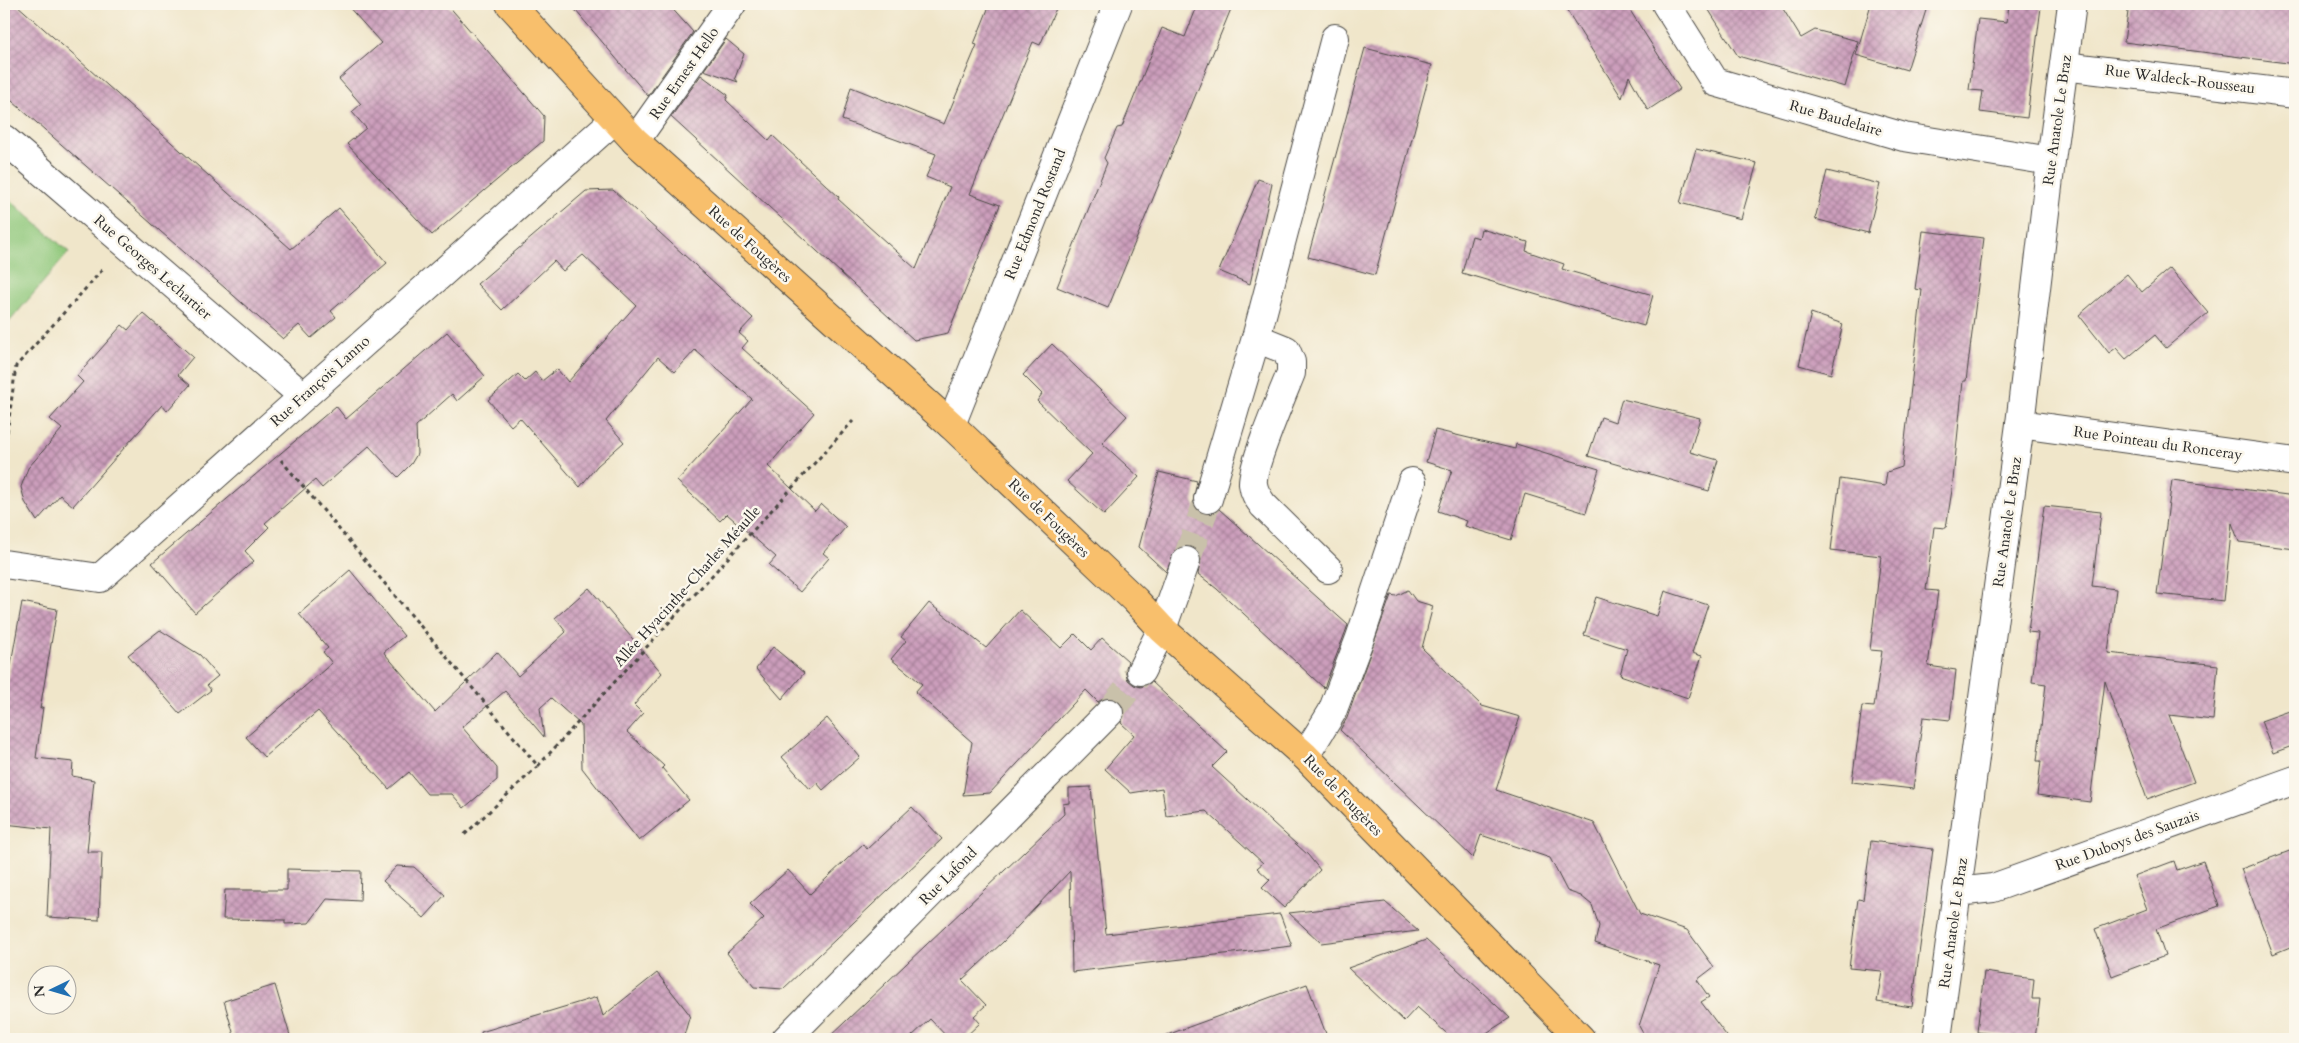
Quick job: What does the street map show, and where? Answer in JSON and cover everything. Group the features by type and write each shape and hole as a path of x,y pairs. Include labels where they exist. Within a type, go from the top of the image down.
{"main road":[{"name":"Rue de Fougères","path":"510,4 635,142 951,425 1135,600 1162,629 1305,756 1581,1039"}],"street":[{"name":"Rue Ernest Hello","path":"635,142 732,4"},
{"name":"Rue Edmond Rostand","path":"951,425 1118,4"},
{"name":"Rue Baudelaire","path":"1666,4 1715,82 1904,138 2051,161"},
{"name":"Rue Anatole Le Braz","path":"1937,1039 2020,424 2051,161 2072,4"},
{"path":"1208,499 1256,338 1335,38"},
{"name":"Rue Waldeck-Rousseau","path":"2064,66 2295,94"},
{"name":"Rue François Lanno","path":"4,564 100,578 614,120"},
{"name":"Rue Georges Lechartier","path":"4,138 303,396"},
{"path":"1256,338 1286,350 1291,362 1291,373 1258,460 1252,482 1254,493 1263,505 1328,569"},
{"name":"Rue Pointeau du Ronceray","path":"2020,424 2295,462"},
{"path":"1305,756 1332,712 1360,638 1412,482"},
{"path":"1140,671 1162,629 1186,561"},
{"name":"Rue Lafond","path":"786,1039 1109,713"},
{"name":"Rue Duboys des Sauzais","path":"1957,892 1993,888 2295,780"}],"path":[{"path":"4,456 16,366 97,276"},
{"name":"Allée Hyacinthe-Charles Méaulle","path":"462,837 538,766 853,420"},
{"path":"260,435 538,766"}],"green space":[{"path":"4,195 69,252 4,328"}],"building":[{"path":"4,4 16,4 291,249 339,208 387,263 331,311 336,317 311,338 299,325 283,339 4,94"},
{"path":"346,4 447,4 544,116 543,141 432,235 347,144 366,128 352,112 361,104 339,79 381,43"},
{"path":"570,4 668,4 693,32 648,96"},
{"path":"990,4 1058,4 1040,45 1033,42 970,194 1000,205 948,333 914,340 671,117 701,75 728,95 726,100 769,141 773,136 839,197 838,199 916,269 950,187 926,177 936,154 842,120 851,87 944,124 977,45 974,44"},
{"path":"1198,4 1233,4 1108,308 1057,287 1107,163 1104,158 1117,128 1122,127 1162,28 1185,37"},
{"path":"1563,4 1626,4 1680,89 1648,110 1629,76 1622,98"},
{"path":"1705,4 1780,4 1801,38 1815,30 1858,41 1845,87 1738,56"},
{"path":"1871,4 1928,4 1907,70 1856,55"},
{"path":"2009,4 2041,7 2027,118 1980,112 1983,91 1969,90 1978,19 2007,22"},
{"path":"2129,4 2295,4 2295,64 2124,42"},
{"path":"726,39 744,54 735,78 738,82 704,70"},
{"path":"1365,48 1432,65 1375,275 1308,257"},
{"path":"1696,149 1757,163 1741,219 1680,203"},
{"path":"1827,171 1880,184 1868,233 1815,219"},
{"path":"1258,179 1272,184 1250,284 1219,271"},
{"path":"613,190 753,318 739,333 748,341 742,348 814,413 768,466 815,511 821,504 846,527 823,553 829,558 800,592 769,565 776,557 727,514 720,521 677,481 752,399 695,350 675,372 658,357 606,421 624,442 597,466 580,487 520,418 511,426 488,400 518,374 525,381 535,372 542,381 557,369 568,382 636,305 583,255 563,271 554,261 502,310 477,284 586,191"},
{"path":"1481,229 1528,242 1526,251 1564,264 1562,269 1653,295 1644,326 1462,273 1472,236 1479,238"},
{"path":"1923,231 1984,238 1966,381 1963,381 1952,490 1946,528 1934,527 1926,590 1938,591 1928,666 1956,670 1950,720 1923,717 1913,789 1852,782 1862,706 1874,707 1882,651 1870,650 1881,556 1831,550 1840,479 1885,486 1887,472 1902,467 1922,290 1915,289"},
{"path":"2170,268 2208,313 2166,348 2155,335 2126,359 2116,348 2109,353 2079,315 2127,274 2142,292"},
{"path":"143,313 193,357 178,375 190,385 167,411 162,405 73,506 60,495 37,521 25,502 21,487 28,468 62,429 50,419 83,382 77,376 122,325 128,330"},
{"path":"1811,313 1843,324 1831,374 1799,365"},
{"path":"447,332 485,376 457,401 452,394 416,426 417,454 411,464 398,477 369,446 322,488 315,480 265,523 269,527 245,551 254,561 195,613 152,563 336,406 346,419"},
{"path":"1052,344 1127,416 1102,443 1139,477 1104,515 1067,481 1092,454 1037,401 1042,394 1023,375"},
{"path":"1622,399 1700,418 1690,452 1718,460 1709,491 1588,456 1601,417 1615,422"},
{"path":"1435,430 1515,449 1516,444 1599,469 1586,513 1525,494 1511,540 1465,526 1467,521 1438,511 1452,470 1426,462"},
{"path":"1159,472 1197,481 1193,502 1197,510 1203,514 1211,514 1219,509 1348,625 1324,688 1217,589 1198,574 1201,559 1198,551 1191,546 1183,546 1176,549 1166,572 1139,547"},
{"path":"2172,480 2295,496 2295,549 2239,542 2232,523 2224,601 2157,594"},
{"path":"2044,506 2101,512 2092,586 2116,589 2108,653 2218,665 2213,720 2169,715 2194,782 2147,799 2105,681 2090,802 2037,795 2041,761 2037,761 2046,684 2032,682 2038,633 2028,632"},
{"path":"350,570 404,636 384,652 385,654 435,712 497,652 518,676 566,632 555,618 589,588 662,673 634,705 643,714 627,732 664,766 662,768 689,800 639,841 582,768 581,725 551,698 540,708 544,737 505,691 462,727 497,768 497,780 464,808 452,794 427,794 409,772 389,789 318,711 264,757 246,737 332,663 323,652 328,648 299,614"},
{"path":"1408,590 1416,601 1433,606 1422,648 1482,706 1520,717 1496,790 1594,823 1640,914 1687,930 1714,967 1697,980 1709,997 1701,1002 1729,1039 1646,1039 1639,1026 1659,965 1595,943 1599,926 1592,905 1581,896 1567,891 1550,858 1481,835 1473,858 1340,730 1347,718 1391,595 1396,596"},
{"path":"1665,591 1708,605 1692,653 1702,656 1688,698 1620,675 1627,649 1584,635 1596,597 1657,616"},
{"path":"22,602 57,609 40,709 43,707 36,758 73,762 72,776 94,780 87,852 102,852 99,920 47,917 51,829 4,824 4,703"},
{"path":"929,603 986,648 1020,610 1061,648 1075,634 1091,650 1102,638 1128,661 1125,671 1128,680 1134,685 1141,687 1152,682 1227,752 1212,767 1308,855 1320,870 1284,908 1262,888 1270,880 1257,868 1263,863 1206,811 1166,816 1162,788 1131,793 1105,769 1134,735 1121,723 1124,716 1124,708 1120,702 1112,698 1104,698 1098,702 1086,690 990,793 963,795 972,742 915,692 922,684 891,659 906,641 901,637"},
{"path":"160,630 200,655 218,676 207,685 211,690 180,714 128,655"},
{"path":"773,647 804,673 782,699 756,669"},
{"path":"2295,709 2295,745 2273,753 2261,721"},
{"path":"827,718 860,757 823,790 817,783 810,789 782,757"},
{"path":"1091,787 1106,934 1280,914 1292,946 1072,972 1070,871 1003,942 962,980 986,1005 974,1016 980,1023 963,1039 949,1039 930,1019 909,1039 827,1039 1064,814 1063,804 1069,803 1069,788"},
{"path":"912,807 942,839 783,989 754,987 727,953 764,918 750,904 788,870 810,894 863,844 867,849"},
{"path":"1871,841 1933,849 1912,1007 1877,1002 1882,971 1849,968 1858,899 1863,900"},
{"path":"2295,849 2295,945 2273,954 2241,869"},
{"path":"2174,861 2177,870 2203,861 2219,906 2156,929 2165,956 2112,976 2095,929 2147,909 2134,876"},
{"path":"397,866 414,867 445,895 424,918 383,881"},
{"path":"287,869 361,871 360,901 327,899 309,923 285,924 285,920 223,919 225,890 287,890"},
{"path":"1385,902 1418,931 1321,943 1289,913"},
{"path":"1426,940 1510,1018 1477,1039 1453,1039 1417,1007 1404,1021 1348,968"},
{"path":"1984,972 2034,979 2032,999 2040,999 2035,1039 1977,1032"},
{"path":"657,973 690,1015 683,1039 482,1039 481,1032 597,997 603,1016"},
{"path":"1307,984 1328,1039 1165,1039 1164,1036"},
{"path":"275,985 291,1039 235,1039 224,1001"}],"tunnel":[{"path":"1186,561 1208,499"},
{"path":"1109,713 1141,671"}]}
